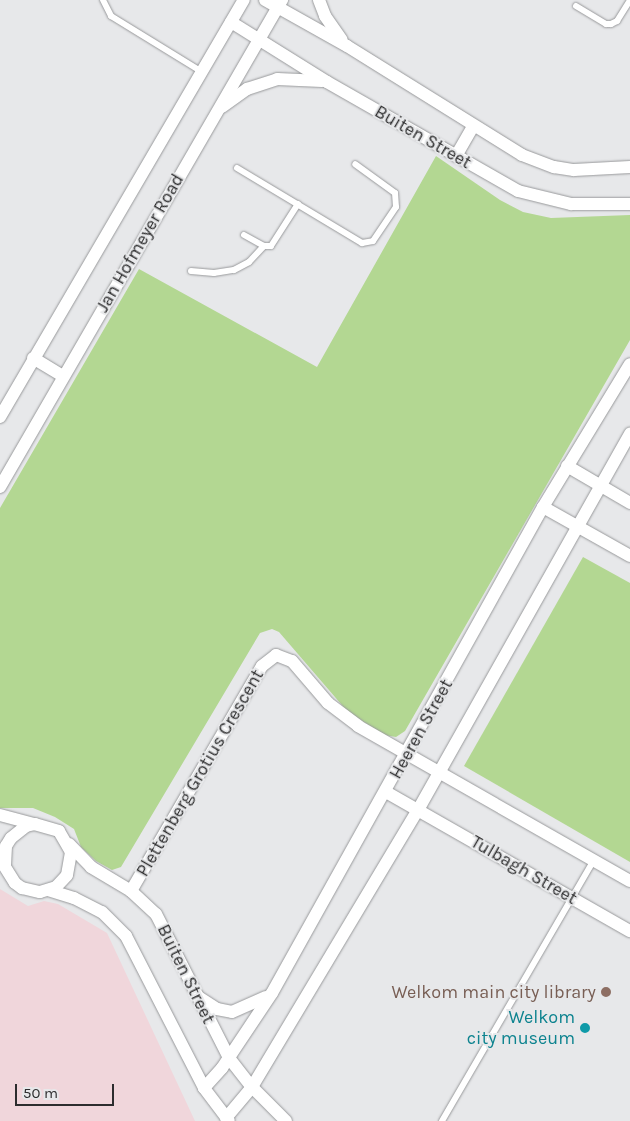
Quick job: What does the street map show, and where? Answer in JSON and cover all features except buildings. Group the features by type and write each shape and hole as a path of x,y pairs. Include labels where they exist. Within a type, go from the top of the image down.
{"street":[{"name":"Jan Hofmeyer Road","path":"0,417 244,0"},
{"name":"Buiten Street","path":"265,0 280,4 522,155 554,167 584,170 630,167"},
{"path":"319,0 325,16 347,46"},
{"name":"Jan Hofmeyer Road","path":"0,487 280,4"},
{"name":"Buiten Street","path":"231,22 260,38 327,82 497,181 546,199 571,204 630,204"},
{"path":"218,110 247,89 277,79 327,82"},
{"path":"456,156 473,126"},
{"path":"33,358 63,376"},
{"name":"Heeren Street","path":"204,1088 229,1058 272,993 409,753 543,507 630,364"},
{"name":"Heeren Street","path":"228,1120 252,1087 418,810 630,434"},
{"path":"567,466 630,503"},
{"path":"543,507 630,556"},
{"name":"Plettenberg Grotius Crescent","path":"131,890 262,666 276,655 292,661 342,715 440,772"},
{"path":"440,772 630,881"},
{"name":"Tulbagh Street","path":"386,792 630,932"},
{"path":"0,815 52,827 69,844 70,868 62,882 48,890 22,888 9,876 2,862 11,838 26,826 35,824"},
{"name":"Buiten Street","path":"69,844 91,867 131,890 156,914 165,928 229,1058 252,1087 286,1121"},
{"name":"Buiten Street","path":"48,890 74,898 102,912 126,936 204,1088 228,1120"},
{"path":"197,996 217,1009 232,1012 252,1006 272,993"}],"lane":[{"path":"103,0 111,16 202,72"},
{"path":"576,6 606,24 611,24 617,22 630,0"},
{"path":"237,168 362,243 373,242 396,207 395,193 355,164"},
{"path":"191,271 214,273 234,270 249,262 264,246 276,242 298,204"},
{"path":"244,235 264,246"},
{"path":"442,1121 594,860"}],"shaded area":[{"path":"0,889 28,906 44,901 58,904 107,933 195,1121 0,1121"}],"green space":[{"path":"436,156 500,200 523,212 551,218 630,215 630,340 405,731 396,737 384,735 347,711 279,632 272,629 260,633 121,867 112,870 96,861 81,847 74,829 55,817 33,808 0,808 0,508 139,269 317,367"},
{"path":"583,557 630,583 630,862 464,766"}],"place":[{"name":"Welkom main city library","path":"606,992"},
{"name":"Welkom city museum","path":"585,1028"}]}
